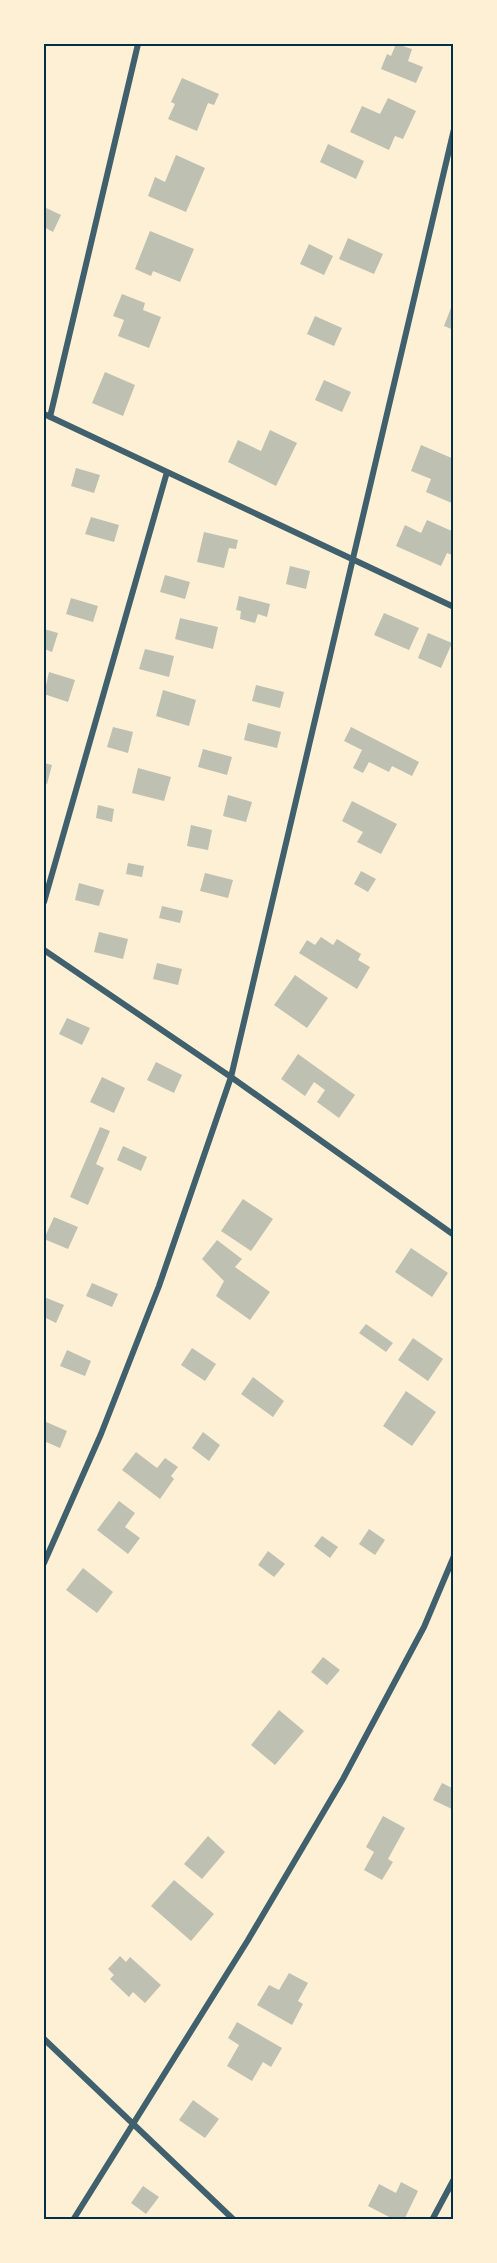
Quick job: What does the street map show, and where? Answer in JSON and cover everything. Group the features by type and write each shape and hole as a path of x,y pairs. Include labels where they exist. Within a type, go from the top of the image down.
{"street":[{"path":"138,44 47,415 453,607"},
{"path":"44,1563 101,1434 159,1286 231,1077 453,129"},
{"path":"44,902 167,472"},
{"path":"44,950 231,1077 453,1235"},
{"path":"73,2220 248,1940 343,1779 423,1628 453,1556"},
{"path":"44,2039 234,2220"},
{"path":"432,2220 453,2180"}],"building":[{"path":"396,44 412,49 408,61 423,67 416,83 381,69 387,54 391,56"},
{"path":"182,78 219,94 214,105 208,103 197,131 168,119 175,104 171,102"},
{"path":"388,98 416,111 403,139 395,136 389,150 350,132 362,106 380,114"},
{"path":"328,144 364,161 356,179 320,162"},
{"path":"176,155 205,168 186,212 148,196 155,177 165,182"},
{"path":"44,207 61,215 53,232 44,227"},
{"path":"150,231 194,249 180,282 153,271 151,276 135,269"},
{"path":"348,238 383,254 374,274 339,259"},
{"path":"309,244 333,256 324,275 300,264"},
{"path":"122,294 145,303 143,310 161,317 149,348 118,336 124,320 113,316"},
{"path":"454,300 454,330 444,326"},
{"path":"315,316 342,328 334,346 307,334"},
{"path":"105,372 135,385 123,416 92,403"},
{"path":"324,380 351,392 342,412 315,400"},
{"path":"270,430 297,443 276,486 228,462 238,440 261,451"},
{"path":"421,445 454,459 454,504 426,492 431,479 411,471"},
{"path":"76,468 100,475 94,493 71,486"},
{"path":"91,517 119,525 114,542 85,534"},
{"path":"427,520 454,532 454,556 447,553 441,566 396,546 405,525 421,533"},
{"path":"204,532 238,540 236,549 229,548 224,568 197,562"},
{"path":"290,566 310,571 306,589 286,584"},
{"path":"165,575 190,582 185,599 160,592"},
{"path":"239,596 270,604 267,617 258,614 255,623 240,619 241,611 236,610"},
{"path":"71,598 98,606 93,622 66,614"},
{"path":"384,613 419,628 409,650 374,635"},
{"path":"180,618 218,627 213,649 175,639"},
{"path":"44,629 58,633 52,652 44,649"},
{"path":"428,633 452,643 441,668 418,658"},
{"path":"145,649 174,656 169,677 139,669"},
{"path":"49,672 75,680 68,702 44,694"},
{"path":"256,685 284,692 280,708 252,701"},
{"path":"163,690 196,700 189,726 156,716"},
{"path":"248,723 281,732 277,748 244,740"},
{"path":"113,727 133,732 128,753 107,747"},
{"path":"351,727 419,762 412,776 392,766 389,772 369,762 363,773 353,768 362,750 344,741"},
{"path":"203,749 232,757 227,775 198,767"},
{"path":"44,763 52,765 47,784 44,783"},
{"path":"138,768 171,777 164,801 132,793"},
{"path":"228,795 252,802 246,822 223,816"},
{"path":"352,801 397,824 381,854 357,842 363,832 342,821"},
{"path":"98,805 114,809 112,822 96,818"},
{"path":"191,825 212,830 208,850 187,846"},
{"path":"128,863 144,866 142,877 126,874"},
{"path":"361,871 376,879 368,892 354,884"},
{"path":"205,873 233,880 228,898 200,891"},
{"path":"79,883 104,890 99,906 75,900"},
{"path":"162,906 183,911 180,923 159,918"},
{"path":"99,932 128,939 123,959 94,952"},
{"path":"321,937 333,945 337,939 361,954 358,960 370,967 357,989 299,953 307,940 315,945"},
{"path":"157,963 182,969 178,985 153,979"},
{"path":"295,975 328,998 307,1028 274,1005"},
{"path":"67,1018 90,1028 82,1045 59,1034"},
{"path":"298,1054 355,1095 339,1118 317,1102 325,1090 314,1082 305,1096 281,1079"},
{"path":"156,1062 182,1075 174,1093 147,1080"},
{"path":"102,1077 125,1088 114,1113 90,1102"},
{"path":"100,1127 110,1131 96,1164 104,1168 88,1205 70,1197"},
{"path":"123,1146 147,1157 141,1171 117,1160"},
{"path":"243,1199 273,1219 251,1251 221,1231"},
{"path":"54,1217 78,1227 68,1249 44,1239"},
{"path":"217,1240 242,1259 235,1267 270,1292 250,1320 216,1296 224,1281 202,1259"},
{"path":"411,1248 448,1273 432,1297 395,1272"},
{"path":"92,1283 118,1294 112,1307 86,1296"},
{"path":"44,1297 64,1305 56,1323 44,1317"},
{"path":"366,1324 393,1343 386,1352 359,1333"},
{"path":"413,1338 443,1359 428,1381 398,1360"},
{"path":"192,1348 216,1364 205,1381 181,1365"},
{"path":"67,1350 91,1361 85,1376 60,1366"},
{"path":"253,1377 284,1401 273,1417 241,1394"},
{"path":"406,1391 436,1412 412,1446 383,1426"},
{"path":"44,1421 67,1431 60,1448 44,1441"},
{"path":"203,1432 220,1445 209,1461 192,1448"},
{"path":"136,1452 157,1468 165,1458 178,1467 171,1476 174,1479 160,1499 122,1470"},
{"path":"119,1501 135,1513 125,1527 140,1538 128,1554 97,1530"},
{"path":"369,1529 385,1540 375,1555 359,1544"},
{"path":"322,1536 338,1547 330,1558 314,1546"},
{"path":"268,1551 285,1564 274,1577 258,1565"},
{"path":"83,1568 113,1592 97,1613 66,1590"},
{"path":"323,1657 340,1670 327,1685 311,1672"},
{"path":"279,1710 304,1731 275,1765 251,1745"},
{"path":"442,1783 454,1789 454,1810 433,1800"},
{"path":"383,1816 405,1828 388,1859 393,1862 382,1880 364,1870 374,1852 366,1847"},
{"path":"208,1836 225,1852 202,1879 184,1864"},
{"path":"174,1880 214,1914 191,1941 151,1906"},
{"path":"120,1956 126,1962 130,1957 161,1985 145,2003 133,1992 129,1997 110,1979 114,1975 108,1969"},
{"path":"289,1973 308,1983 298,2001 303,2004 292,2025 257,2005 269,1985 279,1990"},
{"path":"237,2022 282,2048 271,2067 263,2062 252,2081 227,2066 239,2045 228,2038"},
{"path":"193,2100 219,2119 205,2138 179,2120"},
{"path":"401,2182 418,2191 404,2220 395,2220 368,2206 379,2184 396,2193"},
{"path":"143,2186 159,2197 146,2214 131,2203"}]}
